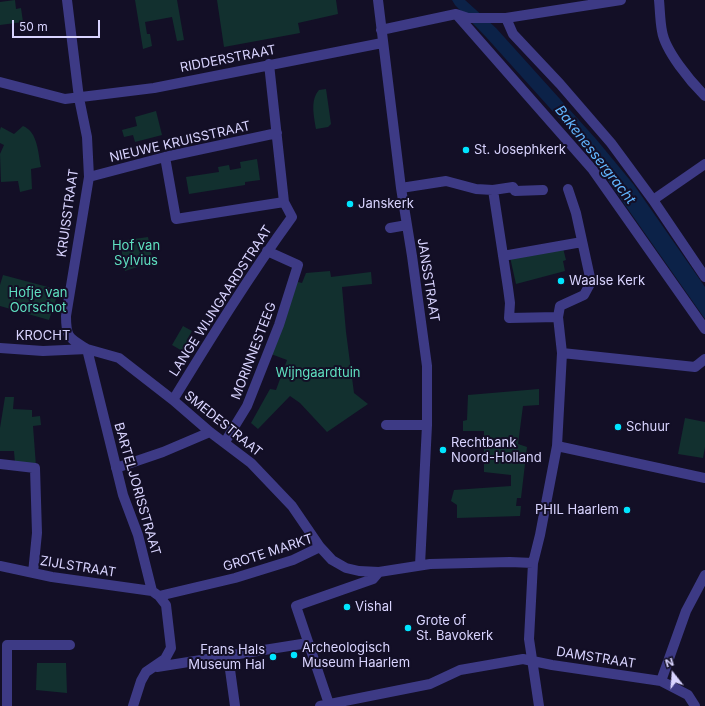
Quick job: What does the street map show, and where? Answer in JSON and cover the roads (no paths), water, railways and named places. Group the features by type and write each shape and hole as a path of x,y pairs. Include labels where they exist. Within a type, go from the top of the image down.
{"street":[{"name":"KRUISSTRAAT","path":"67,0 79,98 87,137 89,177 66,316 66,329 71,339 87,349"},
{"name":"JANSSTRAAT","path":"378,0 382,30 382,43 401,188 427,366 427,426 420,565"},
{"path":"382,30 456,14 468,18 506,18 621,0"},
{"path":"659,0 662,32 667,47 694,85 705,96"},
{"path":"456,14 593,170 705,329"},
{"path":"506,18 513,34 560,84 611,143 653,200 705,276"},
{"name":"RIDDERSTRAAT","path":"0,82 64,99 79,98 154,88 269,64 382,43"},
{"path":"165,158 176,219 284,202 269,64"},
{"name":"NIEUWE KRUISSTRAAT","path":"89,177 277,133"},
{"path":"653,200 705,164"},
{"path":"401,188 446,181 476,189 493,190 514,186 515,191 543,190"},
{"path":"538,704 529,639 533,563 540,535 557,446 562,353 556,317 560,306 584,296 591,282 576,213 568,189"},
{"path":"493,190 510,303 509,318 556,317"},
{"name":"LANGE WIJNGAARDSTRAAT","path":"173,400 267,251 292,217 284,202"},
{"path":"390,228 406,225"},
{"path":"503,256 582,242"},
{"name":"MORINNESTEEG","path":"225,442 247,406 279,325 298,266 267,251"},
{"name":"KROCHT","path":"0,348 43,351 87,349"},
{"name":"SMEDESTRAAT","path":"87,349 119,358 250,463 292,506 320,547"},
{"name":"BARTELJORISSTRAAT","path":"87,349 123,495 138,535 155,593"},
{"path":"562,353 695,367 705,359"},
{"path":"386,426 427,426"},
{"path":"116,468 163,452 210,432"},
{"path":"557,446 705,478"},
{"path":"0,464 35,468 37,533 33,573"},
{"name":"GROTE MARKT","path":"155,593 235,578 293,560 320,547 332,560 346,568 359,571 379,572 420,565 510,562 533,563"},
{"name":"ZIJLSTRAAT","path":"0,566 73,580 155,593"},
{"name":"GROTE MARKT","path":"308,643 296,606 373,579 379,572"},
{"path":"661,681 686,610 705,575"},
{"path":"133,706 141,680 146,672 165,659 171,648 166,605 155,593"},
{"path":"155,667 308,643 325,705"},
{"path":"7,706 7,645 70,645"},
{"path":"228,656 235,706"},
{"name":"DAMSTRAAT","path":"325,705 349,704 430,684 460,670 523,659 552,665 661,681 688,695 695,706"}],"water":[{"name":"Bakenessergracht","path":"452,0 465,0 496,28 596,139 634,185 705,287 705,319 597,165 566,126"}],"place":[{"name":"St. Josephkerk","path":"466,150"},
{"name":"Janskerk","path":"350,204"},
{"name":"Waalse Kerk","path":"561,281"},
{"name":"Schuur","path":"618,427"},
{"name":"Rechtbank Noord-Holland","path":"443,450"},
{"name":"PHIL Haarlem","path":"627,510"},
{"name":"Vishal","path":"347,607"},
{"name":"Grote of St. Bavokerk","path":"408,628"},
{"name":"Archeologisch Museum Haarlem","path":"294,655"},
{"name":"Frans Hals Museum Hal","path":"273,657"}],"park label":[{"name":"Hof van Sylvius","path":"136,254"},
{"name":"Hofje van Oorschot","path":"38,300"},
{"name":"Wijngaardtuin","path":"318,373"}]}
